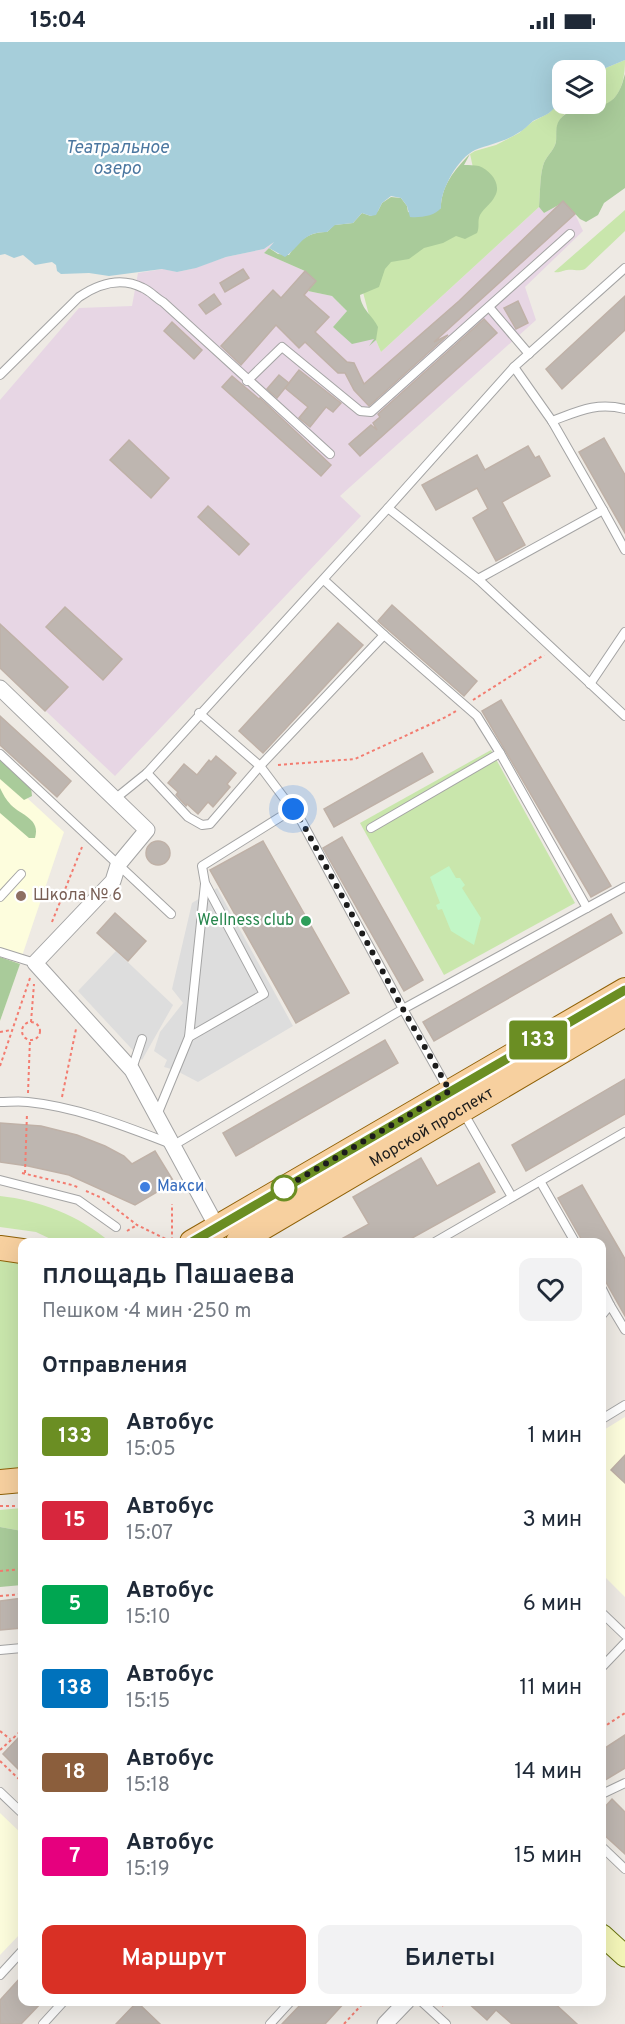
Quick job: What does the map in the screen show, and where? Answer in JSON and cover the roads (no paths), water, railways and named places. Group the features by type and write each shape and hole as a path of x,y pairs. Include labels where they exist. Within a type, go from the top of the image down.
{"main road":[{"name":"Морской проспект","path":"244,1238 625,990"},
{"name":"Морской проспект","path":"221,1235 456,1101 625,1014"},
{"path":"0,1248 18,1250"},
{"path":"0,1482 18,1480"}],"street":[{"path":"0,688 147,830 118,865 113,881 35,963 132,1070 174,1144 221,1235"},
{"path":"606,1939 625,1956"},
{"path":"386,2024 399,2006"}],"lane":[{"path":"247,381 282,347 360,411 371,412 570,234"},
{"path":"116,798 147,773 514,368 625,268"},
{"path":"0,375 79,297 109,282 124,282 142,287 163,302 247,381 330,454"},
{"path":"489,307 529,354"},
{"path":"514,368 552,421 625,550"},
{"path":"552,421 593,407 609,405 625,409"},
{"path":"388,508 478,579 625,716"},
{"path":"478,579 603,510"},
{"path":"324,580 477,716 587,908"},
{"path":"590,684 625,632"},
{"path":"147,773 188,817 202,825 210,824 260,766 384,635"},
{"path":"199,714 260,766 302,822 403,1009 512,1197"},
{"path":"371,828 500,753"},
{"path":"0,754 171,914"},
{"path":"157,1115 189,1037 205,883 202,866 293,809"},
{"path":"0,897 21,874"},
{"path":"189,1037 264,994 205,883"},
{"path":"0,1102 28,1102 60,1108 122,1125 174,1144 403,1009 625,887"},
{"path":"0,952 35,963"},
{"path":"132,1070 142,1039"},
{"path":"442,1238 625,1132"},
{"path":"0,1180 78,1200 116,1227"},
{"path":"540,1181 573,1238"},
{"path":"606,1297 625,1330"},
{"path":"606,1310 610,1305"},
{"path":"606,1417 625,1405"},
{"path":"606,1617 625,1635"},
{"path":"606,1663 625,1643"},
{"path":"0,1650 18,1648"},
{"path":"606,1792 624,1785"},
{"path":"0,1792 18,1810"},
{"path":"606,1851 625,1869"},
{"path":"0,1975 18,1955"},
{"path":"43,2024 59,2006"},
{"path":"270,2024 286,2006"},
{"path":"426,2006 446,2024"}],"water":[{"name":"Театральное озеро","path":"0,42 625,42 625,60 606,68 606,60 552,60 552,110 513,136 475,150 462,160 451,175 443,192 441,208 431,215 410,217 407,206 401,198 391,196 382,203 376,215 362,213 353,223 335,225 327,232 312,234 285,257 269,248 274,242 264,249 226,257 177,272 162,269 109,276 89,273 61,274 52,262 35,265 23,255 14,258 5,254 0,255"}],"place":[{"name":"Школа № 6","path":"21,896"},
{"name":"Wellness club","path":"306,921"},
{"name":"Макси","path":"145,1187"}]}
